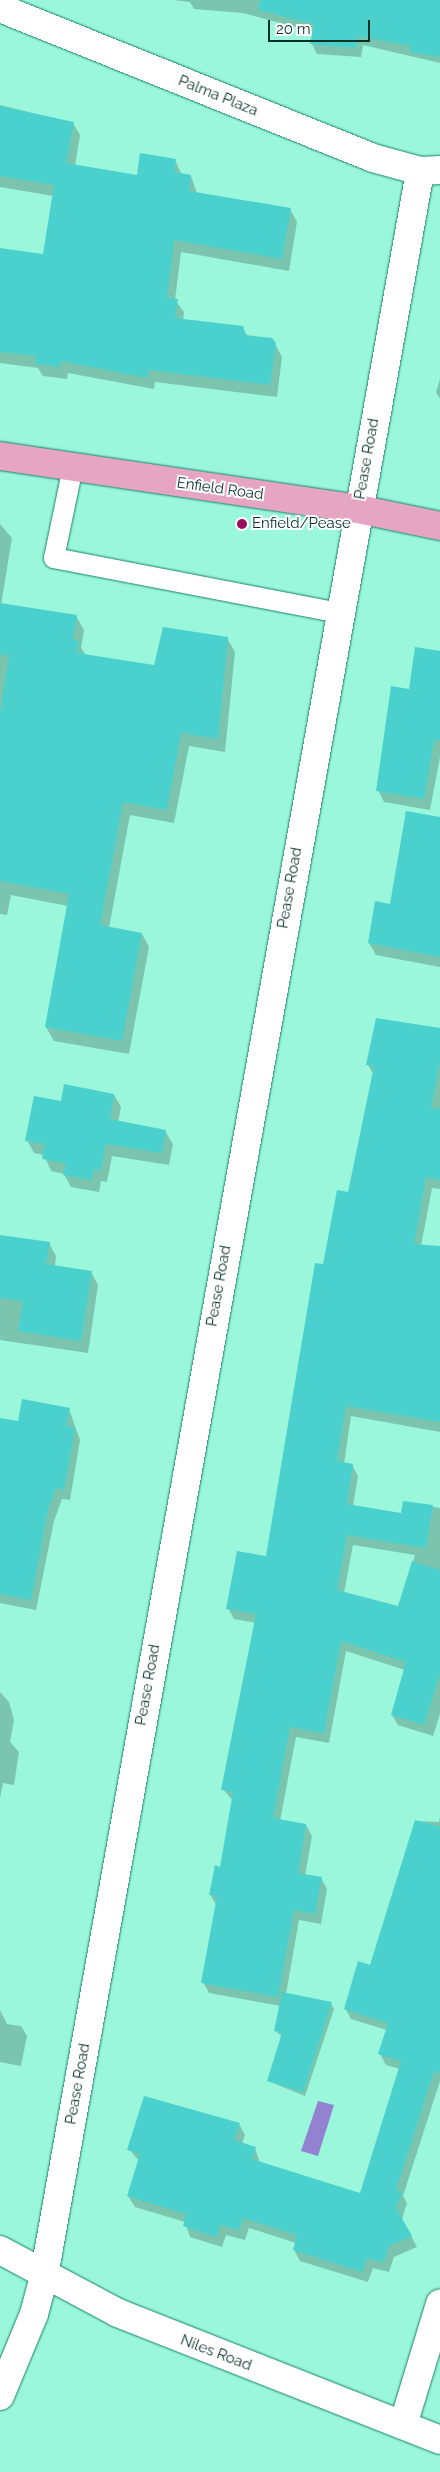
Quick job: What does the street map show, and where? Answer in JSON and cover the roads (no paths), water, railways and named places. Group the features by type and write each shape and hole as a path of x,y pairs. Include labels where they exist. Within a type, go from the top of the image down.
{"main road":[{"name":"Enfield Road","path":"0,456 358,509 440,526"}],"street":[{"name":"Palma Plaza","path":"0,8 373,158 430,171"},
{"name":"Pease Road","path":"0,2396 34,2314 44,2276 358,509 430,171"},
{"name":"Niles Road","path":"0,2250 44,2276 185,2341 440,2440"},
{"path":"403,2425 440,2304"}],"lane":[{"path":"73,467 54,558 339,613"}],"place":[{"name":"Enfield/Pease","path":"242,524"}]}
